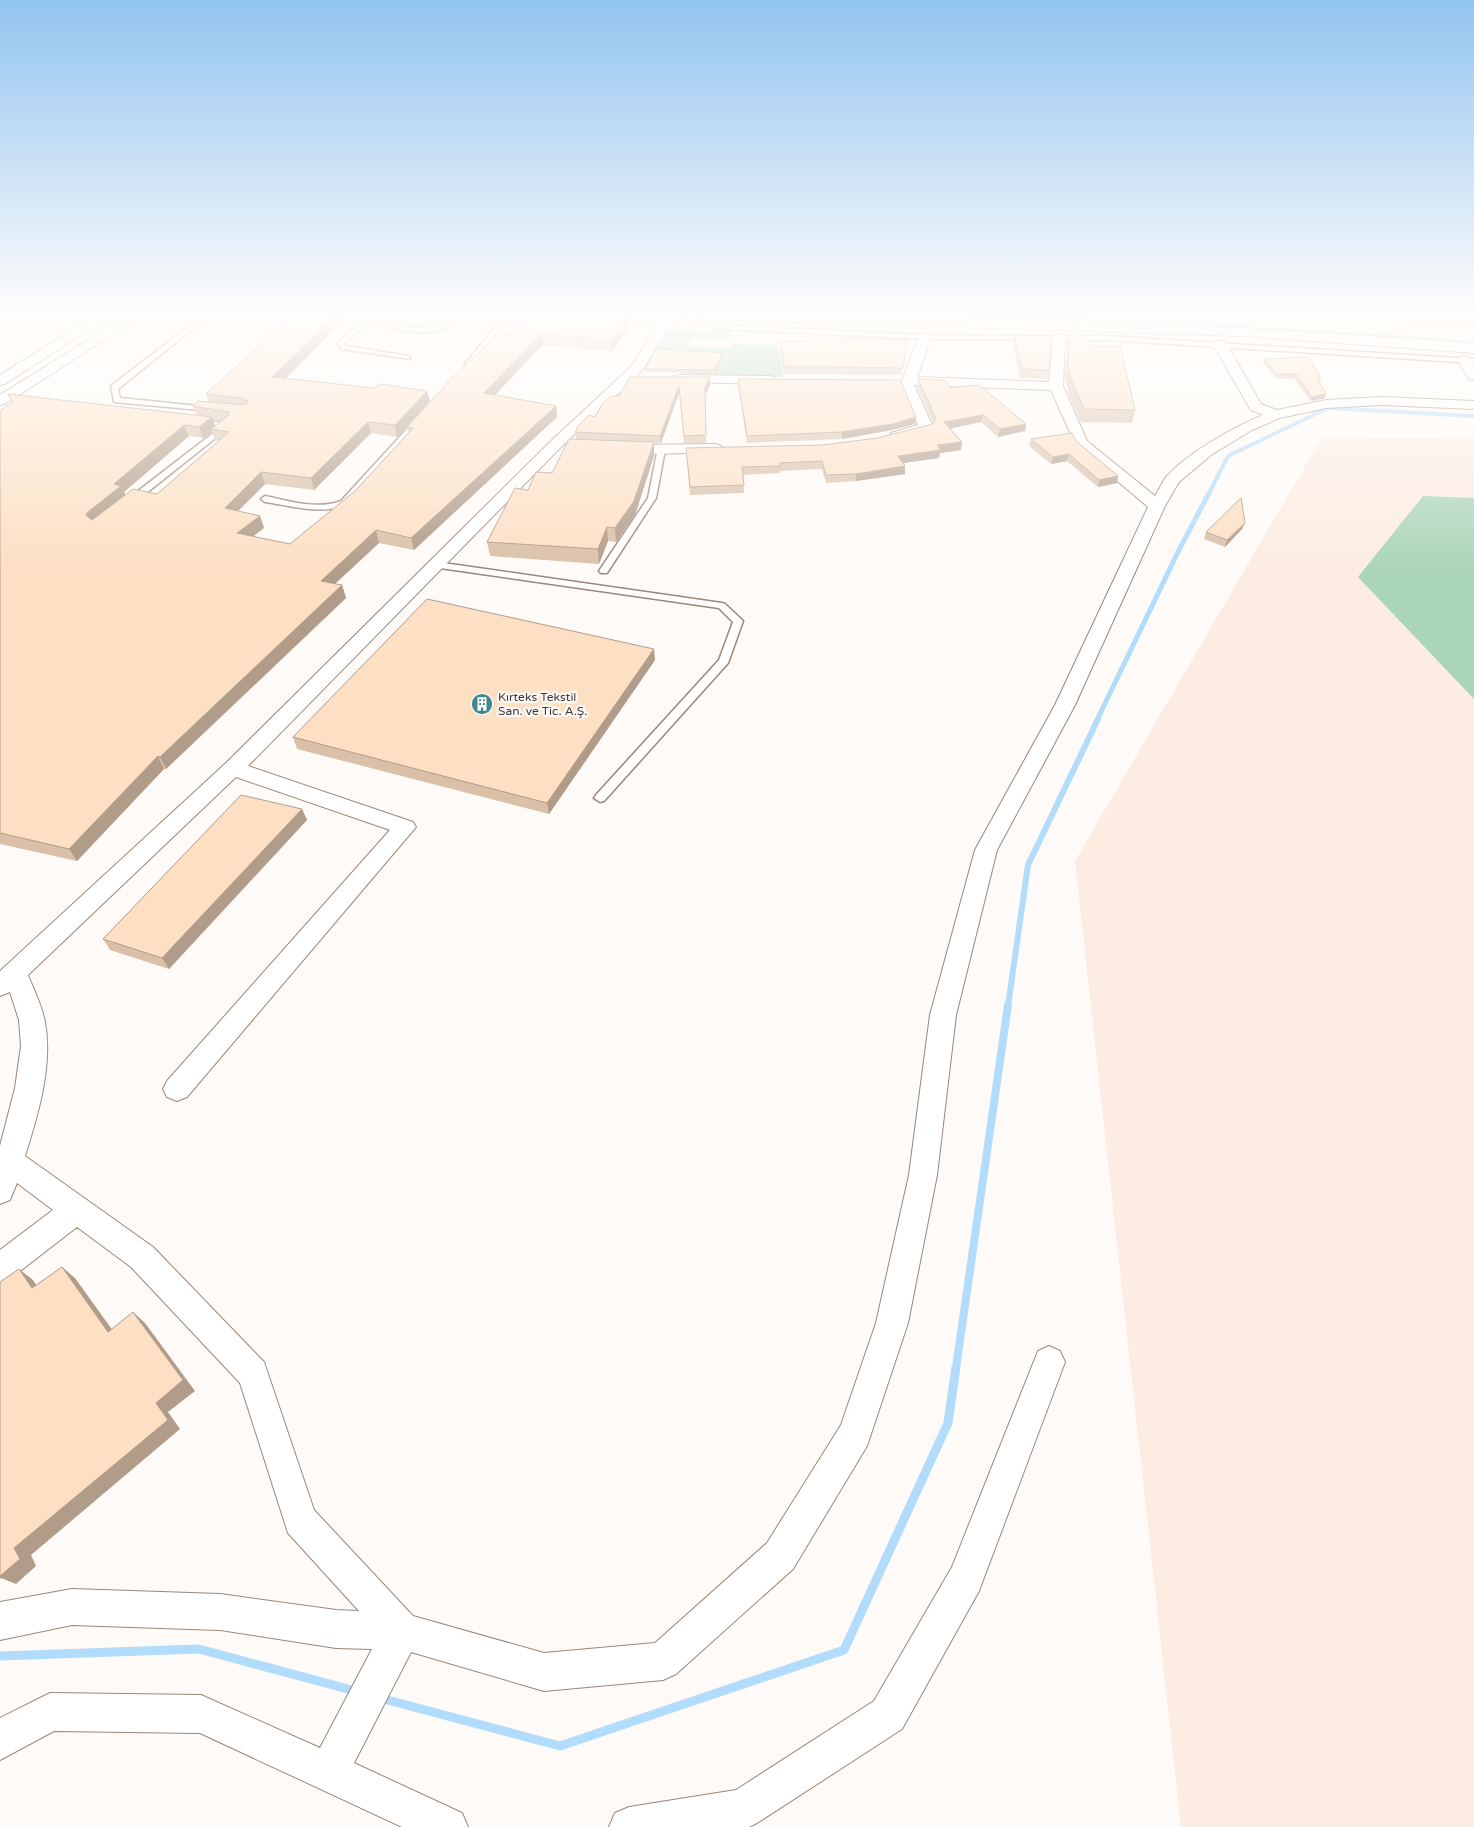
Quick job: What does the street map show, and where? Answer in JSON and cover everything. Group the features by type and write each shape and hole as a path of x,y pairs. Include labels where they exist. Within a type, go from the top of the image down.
{"street":[{"path":"0,1190 4,1160 22,1119 34,1048 32,1024 7,979 233,768 556,444 602,401"},
{"path":"885,439 926,427 914,401"},
{"path":"1063,401 1081,443 1157,506"},
{"path":"1253,401 1256,407 1276,415"},
{"path":"0,1621 72,1607 220,1612 336,1629 402,1631 544,1672 663,1661 780,1556 854,1434 892,1323 923,1175 943,1015 986,850 1065,705 1157,506 1173,479 1206,452 1247,428 1276,415 1326,404 1376,401"},
{"path":"1387,401 1474,405"},
{"path":"556,444 577,448"},
{"path":"605,449 735,449"},
{"path":"177,1090 405,827 233,768"},
{"path":"4,1160 142,1257 253,1373 300,1521 402,1631"},
{"path":"0,1268 76,1210"},
{"path":"630,1827 743,1809 888,1715 966,1578 1049,1362"},
{"path":"329,1771 402,1631"},
{"path":"0,1740 50,1712 201,1714 448,1827"}],"lane":[{"path":"129,401 216,410"},
{"path":"264,499 325,509 344,503 426,413"},
{"path":"128,503 228,425 189,421"},
{"path":"604,571 652,498 661,450"},
{"path":"436,565 722,606 738,621 724,661 600,798"}],"shaded area":[{"path":"1322,437 1474,439 1474,1827 1181,1827 1075,861"}],"green space":[{"path":"1423,496 1474,498 1474,699 1358,577"}],"building":[{"path":"13,401 72,401 212,417 199,427 184,425 114,484 121,486 86,515 92,520 133,489 157,494 229,432 211,429 229,415 229,412 193,406 198,401 246,405 248,401 417,401 395,425 368,422 311,478 261,472 225,508 260,516 237,533 290,544 355,491 413,428 407,427 431,401 530,401 556,406 411,538 376,530 321,581 342,585 160,757 158,756 69,849 0,833 0,411"},
{"path":"605,401 673,401 660,436 575,432 589,415 595,417"},
{"path":"681,401 705,401 706,435 684,436"},
{"path":"742,401 909,401 916,417 893,424 842,432 747,436"},
{"path":"928,401 999,401 1026,424 1000,429 983,415 944,422 962,442 937,445 941,450 898,456 905,466 856,474 826,475 822,461 780,463 780,466 742,467 744,485 690,487 686,448 823,445 877,438 933,424 936,418"},
{"path":"1081,401 1133,401 1135,410 1084,409"},
{"path":"1072,433 1076,441 1118,476 1099,480 1069,454 1053,457 1031,439"},
{"path":"569,439 654,442 634,501 615,528 607,527 598,549 487,542 515,488 528,490 536,472 552,473"},
{"path":"1241,498 1245,523 1227,540 1206,532"},
{"name":"Kırteks Tekstil San. ve Tic. A.Ş.","path":"427,599 654,649 547,803 293,737"},
{"path":"241,795 302,809 162,958 103,939"},
{"path":"62,1267 108,1332 133,1312 183,1380 156,1403 168,1420 14,1548 20,1559 0,1576 0,1282 19,1269 32,1288"}],"waterway":[{"path":"1208,495 1228,456 1328,408 1474,416"},
{"path":"1097,720 1178,552 1209,493"},
{"path":"1008,1006 1028,865 1098,719"},
{"path":"956,1368 1008,1005"},
{"path":"380,1698 560,1746 844,1650 948,1423 956,1367"},
{"path":"0,1656 199,1649 359,1692"}],"place":[{"name":"Kırteks Tekstil San. ve Tic. A.Ş.","path":"482,704"}]}
